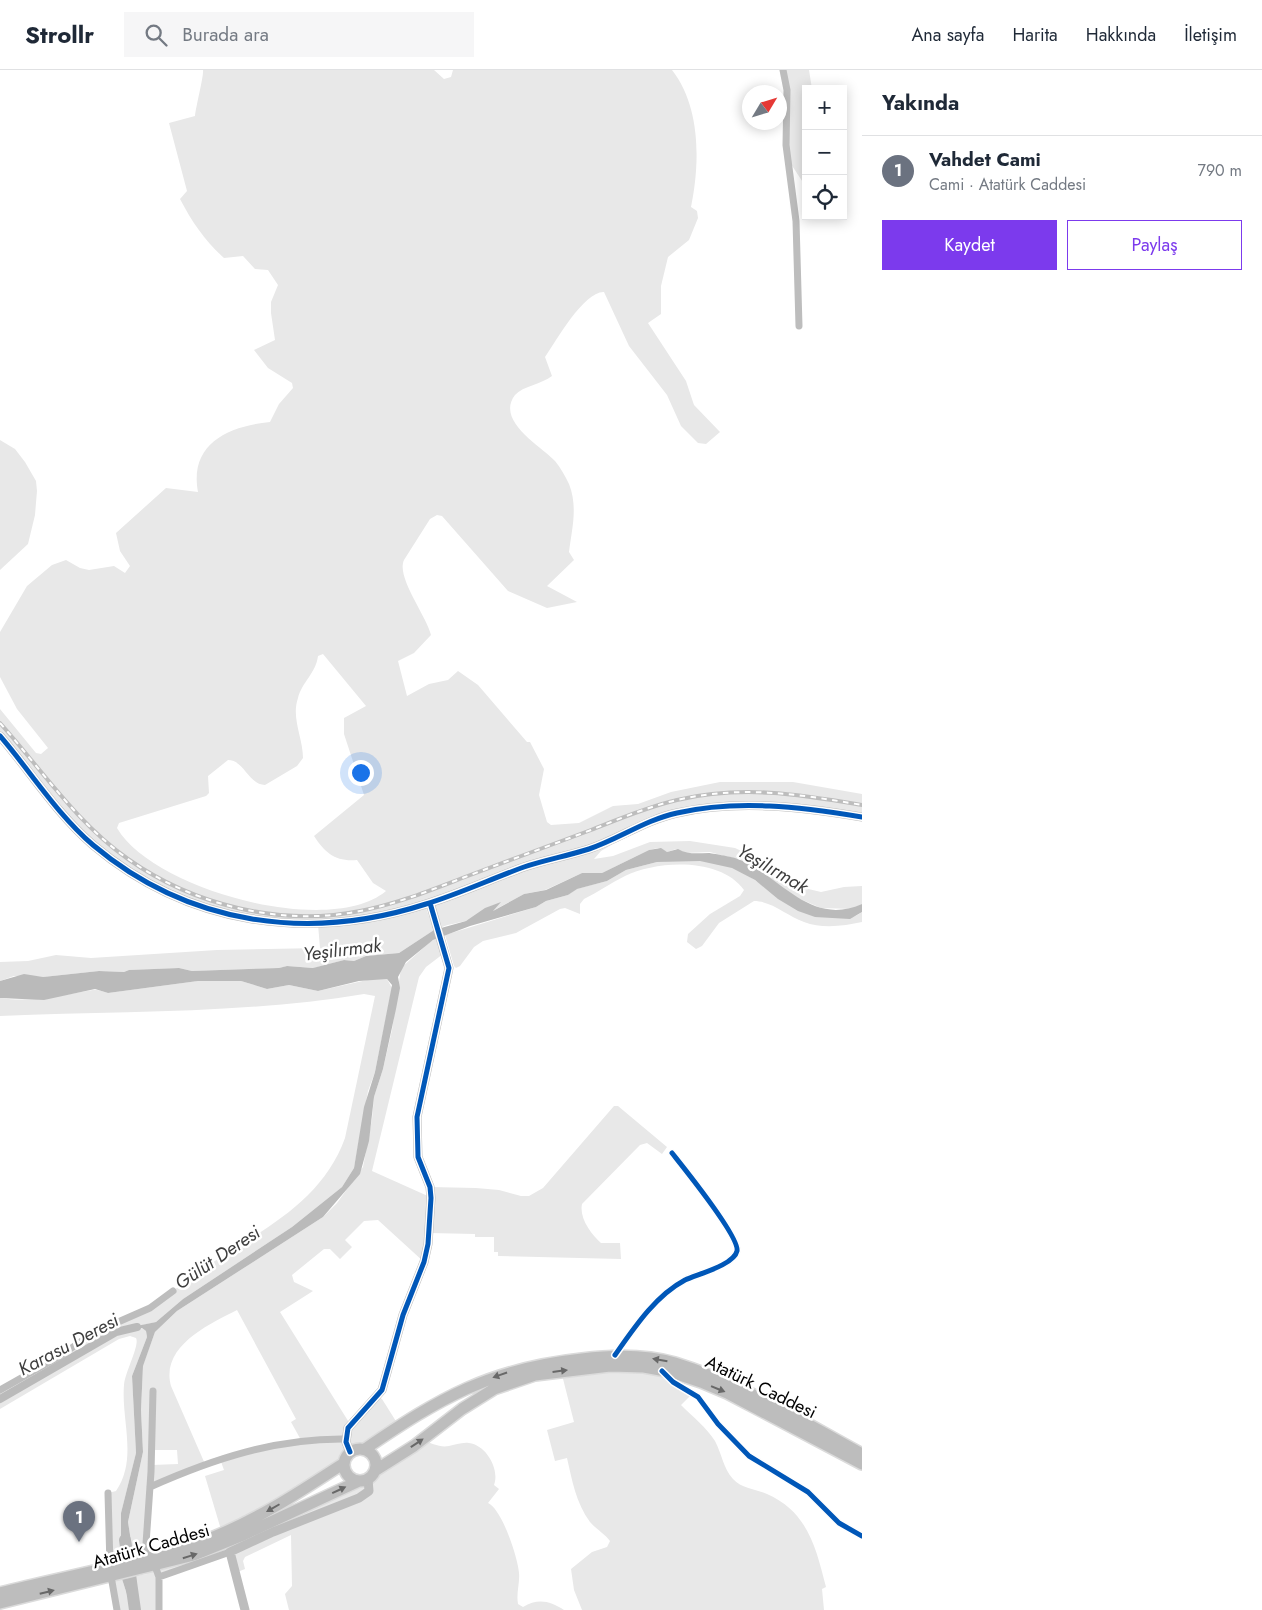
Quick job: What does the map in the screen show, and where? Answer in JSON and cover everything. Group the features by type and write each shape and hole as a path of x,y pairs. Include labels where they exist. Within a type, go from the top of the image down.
{"highway":[{"name":"Atatürk Caddesi","path":"146,1563 237,1527 286,1501 344,1463 350,1452 355,1449 365,1449 427,1408 454,1393 490,1378 534,1365 615,1355 673,1363 732,1384 862,1454"},
{"name":"Atatürk Caddesi","path":"0,1593 216,1547 363,1480 423,1440 479,1398 515,1381 555,1372 610,1366 662,1371 700,1382 727,1393 862,1464"},
{"path":"365,1449 375,1457 376,1470"},
{"path":"344,1463 348,1475 363,1480"},
{"name":"Atatürk Caddesi","path":"0,1603 115,1570"}],"street":[{"path":"783,70 787,90 786,145 796,221 799,326"},
{"path":"0,736 56,808 79,833 120,866 177,898 238,917 304,924 357,921 431,907 526,866 599,845 639,826 676,813 722,806 792,806 862,817"},
{"path":"350,1452 346,1439 350,1425 382,1390 403,1315 424,1262 430,1222 430,1187 418,1157 416,1130 419,1102 449,968 444,945 431,907"},
{"path":"615,1355 654,1304 666,1293 688,1279 732,1260 737,1251 736,1242 672,1153"},
{"path":"0,1390 60,1356 93,1333 150,1308 173,1291"},
{"path":"662,1371 673,1382 698,1397 718,1424 749,1456 808,1492 839,1523 862,1536"},
{"path":"153,1391 146,1563 160,1578 159,1610"},
{"path":"150,1487 234,1454 286,1442 346,1439"},
{"path":"160,1578 230,1552 273,1532 364,1496 370,1488 363,1480"},
{"path":"108,1493 117,1610"},
{"path":"230,1552 244,1610"}],"shaded area":[{"path":"203,70 434,70 444,79 451,77 453,70 672,70 682,85 693,118 697,154 691,207 697,211 698,218 689,240 668,257 661,286 661,314 648,323 686,381 694,405 720,432 706,444 698,443 681,426 667,395 629,346 604,292 588,299 571,318 545,357 552,376 518,392 510,405 515,424 531,441 555,461 569,484 574,509 569,552 574,560 547,586 577,602 547,608 508,591 442,516 437,515 430,519 404,560 403,567 408,586 431,635 414,653 398,661 407,696 429,684 448,680 458,671 478,685 527,742 530,742 544,769 539,795 547,822 551,825 579,823 613,806 638,804 671,792 720,782 793,782 862,794 862,817 792,806 676,813 613,844 601,851 594,859 613,856 650,842 690,841 735,848 754,857 800,887 821,892 844,887 862,886 862,904 852,909 821,908 793,896 751,864 710,852 685,853 676,849 667,852 658,848 649,850 602,873 582,873 545,890 524,894 489,913 498,904 489,907 466,921 442,927 433,902 425,905 434,930 399,953 366,956 354,961 344,960 314,968 287,966 279,968 192,971 179,968 129,970 124,972 99,971 43,977 14,976 0,981 0,962 28,961 56,955 91,958 217,950 320,948 318,924 268,922 177,898 95,846 0,736 0,709 36,753 41,754 48,748 17,709 0,677 0,632 27,586 52,565 66,560 80,568 89,570 114,566 125,573 130,566 120,551 116,533 166,488 198,492 197,475 200,461 206,450 215,440 226,433 240,428 270,422 279,404 293,388 292,383 268,368 254,350 275,340 271,302 278,285 268,270 255,269 243,256 224,258 199,231 180,199 187,191 169,123 195,116","holes":["323,654 366,706 344,718 344,734 364,795 314,836 327,852 337,858 357,860 373,883 386,891 360,904 325,910 286,908 244,900 203,888 166,871 137,850 117,828 119,823 206,796 209,793 208,776 228,760 238,764 254,781 265,785 297,766 303,758 296,706 300,692 315,667 318,656"]},
{"path":"783,70 809,70 811,85 802,85 802,181 789,161 787,85 784,85"},
{"path":"0,440 15,449 25,462 36,481 37,491 35,515 28,544 0,570"},
{"path":"661,848 667,852 678,849 689,853 711,853 735,858 751,865 809,904 825,909 843,909 862,904 862,912 850,919 815,917 798,911 778,899 755,880 732,868 700,861 657,862 626,870 607,881 577,889 568,895 546,901 536,907 470,926 433,940 406,962 398,977 400,988 396,1009 383,1069 374,1097 369,1141 360,1174 323,1217 177,1311 155,1332 143,1366 141,1410 143,1452 128,1522 133,1554 121,1556 121,1513 136,1453 132,1376 147,1337 146,1331 142,1328 127,1328 156,1322 183,1299 292,1227 342,1187 354,1168 364,1107 375,1072 392,985 387,979 359,981 318,991 289,985 267,989 241,981 198,981 108,993 95,989 44,1000 0,998 0,981 24,974 43,977 99,971 124,972 129,970 179,968 192,971 279,968 287,966 313,968 344,960 354,961 366,956 399,953 434,930 466,921 485,908 501,902 493,911 524,894 546,890 582,873 602,873 649,850"},
{"path":"685,859 732,867 750,877 793,907 805,912 818,916 848,918 862,912 862,922 848,925 818,926 798,919 767,903 754,901 719,923 702,946 696,949 687,942 688,934 710,914 740,896 744,890 734,879 720,872 705,867 671,865 654,867 625,876 584,899 580,904 580,914 565,908 560,909 516,933 483,941 474,947 460,966 456,968 454,966 445,935 536,907 546,901 568,895 576,889 607,881 626,870 657,862"},
{"path":"437,938 443,954 426,967 419,977 372,1171 430,1197 430,1187 499,1190 521,1196 529,1196 543,1188 614,1106 618,1106 667,1147 662,1154 647,1143 640,1145 582,1204 582,1215 593,1235 601,1243 620,1243 621,1259 498,1256 498,1252 494,1252 494,1237 475,1237 475,1234 429,1233 424,1262 378,1220 364,1221 345,1240 352,1247 340,1259 330,1249 324,1249 292,1275 294,1282 313,1291 280,1312 350,1424 378,1397 382,1399 399,1426 362,1448 352,1450 345,1460 222,1533 205,1476 224,1470 220,1459 301,1440 291,1422 296,1419 237,1310 190,1338 173,1359 170,1372 171,1386 205,1464 150,1487 145,1551 133,1554 128,1522 143,1452 141,1410 143,1365 155,1332 177,1311 323,1217 337,1203 363,1167 374,1097 392,1030 401,968","holes":["152,1450 177,1450 178,1464 152,1465"]},
{"path":"376,978 387,979 392,988 375,1072 368,1091 354,1168 342,1187 292,1227 183,1299 156,1322 130,1328 142,1328 146,1331 147,1337 132,1376 136,1453 121,1513 121,1556 109,1559 108,1493 116,1491 123,1479 126,1466 127,1439 124,1385 136,1346 136,1338 130,1336 119,1339 0,1409 0,1390 81,1339 150,1307 201,1270 285,1215 320,1182 334,1161 345,1138 375,996 364,994 274,1005 182,1011 0,1016 0,998 24,1000 95,990 108,993 198,981 241,981 267,989 289,985 318,991"},
{"path":"561,1371 662,1371 693,1393 681,1405 712,1436 733,1479 741,1485 767,1494 781,1502 801,1521 814,1545 826,1587 822,1589 824,1610 582,1610 574,1590 571,1569 592,1552 607,1547 610,1541 585,1515 575,1491 567,1458 555,1461 547,1430 574,1422"},
{"path":"423,1440 442,1446 469,1443 481,1448 486,1453 495,1472 494,1485 499,1489 488,1503 499,1514 516,1557 519,1573 518,1604 523,1607 534,1602 544,1602 554,1604 564,1610 289,1610 285,1594 292,1586 291,1535 245,1557 243,1561 245,1569 235,1573 230,1553 160,1577 159,1610 139,1610 136,1576 147,1574 146,1568 369,1478"},
{"path":"136,1576 139,1610 132,1610 122,1579"},
{"path":"122,1579 132,1610 117,1610 112,1582"}],"waterway":[{"name":"Karasu Deresi","path":"0,1399 116,1332 137,1327"},
{"name":"Gülüt Deresi","path":"125,1540 135,1610"}],"railway":[{"path":"0,723 60,795 92,829 128,859 153,875 209,900 269,914 330,915 387,905 427,892 644,810 701,795 747,792 770,793 815,797 862,805"}],"cycle path":[{"path":"0,736 67,820 93,845 130,872 169,893 209,909 251,919 294,923 338,922 382,916 451,896 524,867 589,849 665,816 700,809 746,805 770,806 862,817"},
{"path":"350,1452 346,1442 348,1428 382,1390 403,1315 424,1262 428,1244 431,1198 430,1187 418,1157 417,1117 449,968 430,903"},
{"path":"615,1355 646,1313 664,1295 685,1280 723,1265 737,1251 736,1243 721,1218 672,1153"},
{"path":"662,1371 673,1382 698,1397 718,1424 749,1456 808,1492 839,1523 862,1536"}],"place":[{"name":"Vahdet Cami","path":"79,1542"}],"water label":[{"name":"Yeşilırmak","path":"773,868"},
{"name":"Yeşilırmak","path":"342,949"}]}
